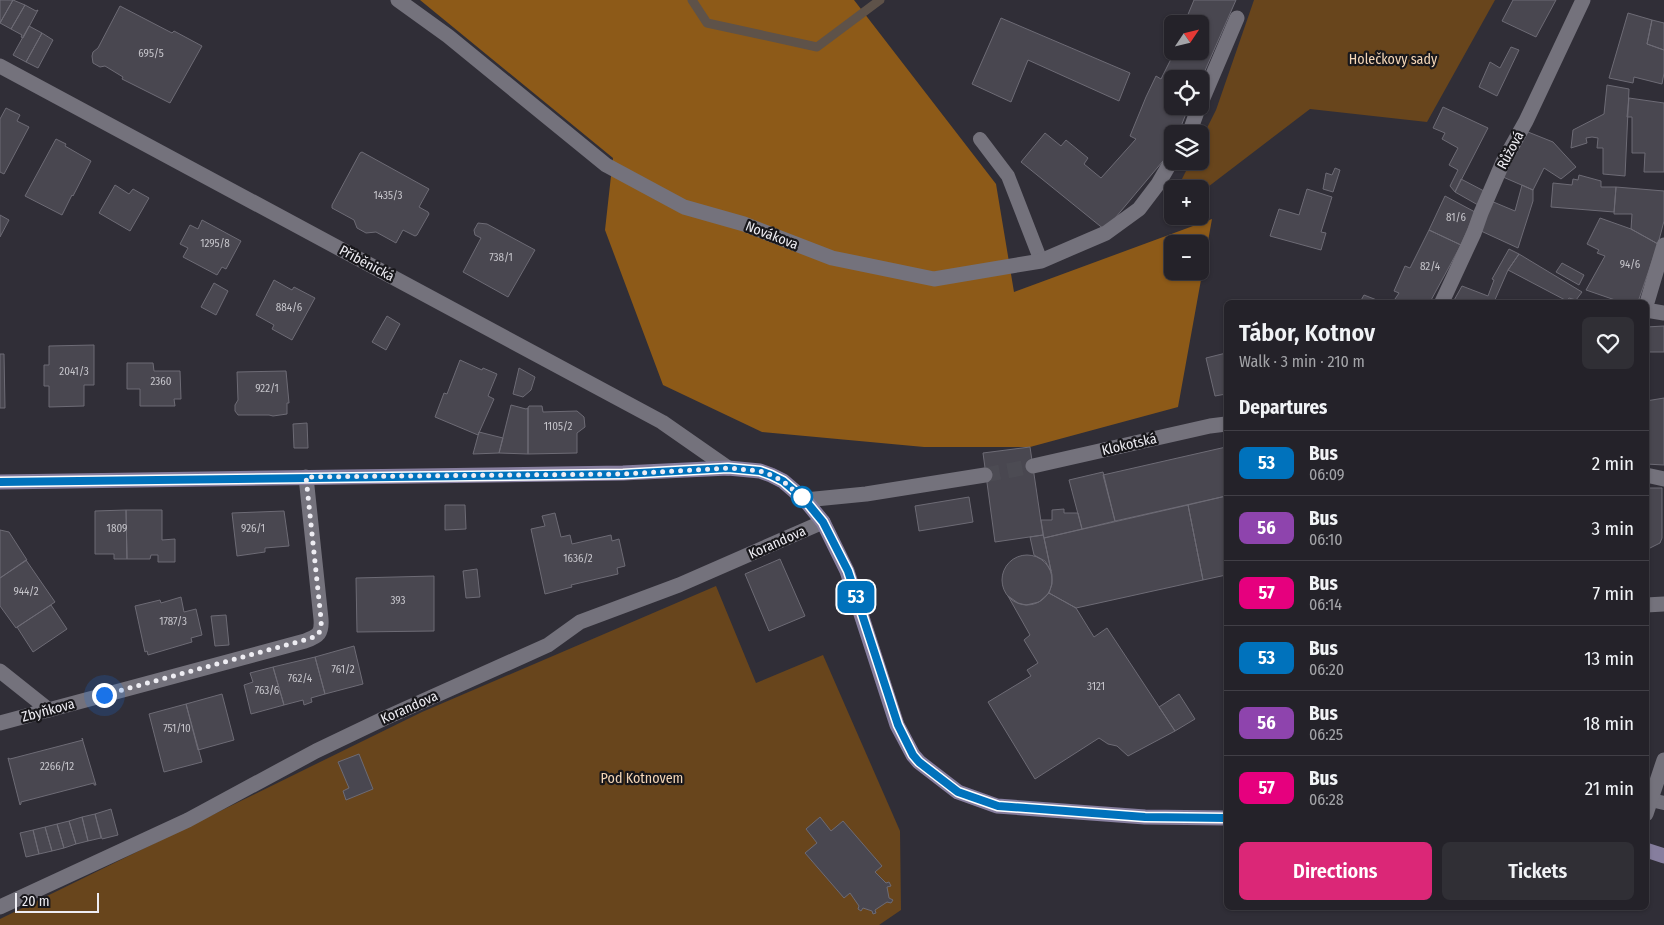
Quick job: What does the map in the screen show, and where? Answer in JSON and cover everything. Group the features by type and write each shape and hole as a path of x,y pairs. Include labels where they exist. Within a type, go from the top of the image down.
{"main road":[{"path":"0,482 623,474 728,468 760,471 783,481 805,500 823,522 848,571 898,725 913,755 919,762 958,792 998,806 1145,817 1224,818"},
{"path":"1649,851 1664,856"}],"street":[{"name":"Novákova","path":"398,0 448,36 606,165 684,207 744,224 832,258 934,280 1041,261 1106,233 1139,209 1166,170"},
{"name":"Růžová","path":"1443,300 1474,233 1503,162 1526,121 1583,0"},
{"path":"1209,84 1237,18"},
{"name":"Příběnická","path":"0,66 662,422 728,468"},
{"path":"1648,300 1664,245"},
{"path":"1649,310 1664,313"},
{"name":"Klokotská","path":"1033,466 1224,424"},
{"path":"805,500 866,494 985,475"},
{"path":"1649,476 1664,479"},
{"name":"Zbyňkova","path":"0,723 305,640 318,634 322,628 306,477"},
{"name":"Korandova","path":"0,907 188,820 316,751 384,718 548,645 580,622 679,585 823,522"},
{"path":"1649,605 1664,604"},
{"path":"0,671 48,710"},
{"path":"1649,811 1658,801 1664,760"}],"lane":[{"path":"980,139 1008,176 1041,261"}],"green space":[{"name":"Holečkovy sady","path":"1254,0 1495,0 1427,122 1310,109 1209,186 1209,180 1182,180 1186,170 1209,170 1208,125 1216,110"},
{"name":"Pod Kotnovem","path":"716,586 756,683 823,655 900,831 901,910 879,925 0,925 0,919 422,712"}],"shaded area":[{"path":"420,0 854,0 996,184 1014,292 1164,237 1164,280 1201,280 1178,407 1030,447 924,447 762,432 663,385 605,230 613,158"},
{"path":"1212,219 1209,236 1169,235 1196,225 1209,225 1209,220"}],"building":[{"path":"0,0 13,0 0,23"},
{"path":"13,0 25,5 11,29 0,23"},
{"path":"1194,0 1236,0 1205,70 1166,70 1170,60 1209,60 1209,15 1188,15"},
{"path":"1513,0 1556,0 1536,37 1502,21"},
{"path":"25,5 36,11 38,10 23,38 21,37 22,35 11,29"},
{"path":"120,6 202,46 170,103 122,79 123,77 105,66 100,67 93,63 93,52 98,48"},
{"path":"1628,13 1652,20 1647,44 1664,50 1662,84 1634,77 1633,83 1609,78"},
{"path":"1001,18 1130,73 1119,101 1028,60 1011,102 972,84"},
{"path":"1652,20 1664,23 1664,50 1647,44"},
{"path":"29,26 42,33 26,62 13,55"},
{"path":"42,33 53,40 38,68 26,62"},
{"path":"1511,47 1519,50 1497,96 1479,87 1490,62 1500,68"},
{"path":"1164,73 1164,115 1185,115 1182,125 1164,125 1164,160 1105,230 1021,162 1045,133 1061,146 1066,140 1088,158 1084,164 1101,178 1136,139 1130,136 1146,97 1156,76 1161,79"},
{"path":"1607,85 1629,89 1625,176 1603,174 1603,148 1597,148 1598,138 1586,138 1587,143 1571,148 1573,130 1604,114"},
{"path":"1629,98 1664,103 1664,172 1644,172 1645,153 1632,153 1632,117 1627,117"},
{"path":"1443,107 1488,128 1455,192 1450,186 1458,170 1449,165 1458,148 1442,139 1445,133 1433,128"},
{"path":"6,108 20,115 17,121 29,127 4,174 0,172 0,119"},
{"path":"1528,132 1553,142 1576,167 1561,179 1544,168 1533,190 1503,177"},
{"path":"56,139 91,161 62,215 25,196"},
{"path":"362,152 429,189 419,207 429,214 417,235 415,236 403,230 396,243 376,232 366,233 357,228 354,220 332,208"},
{"path":"1335,168 1340,170 1333,192 1323,189 1326,173 1332,175"},
{"path":"1579,175 1601,181 1601,187 1616,187 1614,212 1551,207 1553,183 1572,185 1573,179 1578,180"},
{"path":"1461,179 1484,191 1478,205 1455,192"},
{"path":"115,185 129,194 133,189 149,198 130,231 99,213"},
{"path":"1522,185 1533,190 1533,201 1518,248 1481,231 1491,201 1515,211"},
{"path":"1616,187 1664,191 1664,221 1658,244 1631,229 1632,214 1614,214"},
{"path":"1307,189 1332,197 1321,232 1326,233 1321,250 1270,236 1279,209 1299,215"},
{"path":"1445,196 1475,212 1461,245 1429,230"},
{"path":"0,215 9,220 0,237"},
{"path":"1600,218 1631,229 1658,244 1639,300 1615,300 1586,290 1605,256 1597,253 1599,250 1587,244"},
{"path":"202,220 241,241 226,269 222,267 217,275 183,257 188,248 180,244 190,225 198,229"},
{"path":"478,223 487,224 535,250 508,297 463,272 481,238 475,235 474,230"},
{"path":"1429,230 1461,245 1431,300 1395,299 1399,293 1394,291 1405,266 1410,268"},
{"path":"1509,249 1519,254 1508,270 1495,300 1454,300 1462,286 1488,296 1494,280 1492,279"},
{"path":"1519,254 1582,292 1576,300 1569,298 1565,300 1508,270"},
{"path":"1562,263 1584,275 1579,285 1556,272"},
{"path":"274,280 292,290 294,287 315,298 292,340 272,329 274,325 256,315"},
{"path":"214,283 228,291 216,315 201,307"},
{"path":"1364,295 1377,300 1361,300"},
{"path":"387,316 400,324 386,350 372,342"},
{"path":"1664,326 1664,352 1649,352 1649,327"},
{"path":"94,345 94,385 84,385 84,406 49,407 49,386 44,386 44,365 49,365 49,346"},
{"path":"0,354 4,354 5,408 0,408"},
{"path":"1224,354 1224,394 1215,396 1206,358"},
{"path":"460,360 482,370 483,368 497,374 488,396 494,399 478,435 435,417 444,393 447,394"},
{"path":"127,363 153,363 154,371 180,371 181,399 174,399 175,406 140,406 140,389 127,389"},
{"path":"519,368 535,377 531,390 523,397 513,394"},
{"path":"286,371 289,403 287,403 287,414 273,416 238,415 235,411 235,405 238,400 237,372"},
{"path":"1664,398 1664,465 1649,464 1649,400"},
{"path":"511,405 528,408 528,454 499,453"},
{"path":"529,406 542,406 543,412 577,411 584,417 585,427 577,433 577,453 528,454"},
{"path":"307,423 308,448 294,448 293,424"},
{"path":"479,432 503,438 499,453 473,454"},
{"path":"1030,447 1043,535 995,542 983,453"},
{"path":"1224,447 1224,496 1115,521 1103,475"},
{"path":"1103,472 1115,521 1082,529 1069,480"},
{"path":"1649,488 1662,488 1662,538 1660,543 1649,548"},
{"path":"1224,496 1224,575 1203,580 1188,505"},
{"path":"969,497 973,522 919,531 915,506"},
{"path":"445,505 465,505 466,529 445,530"},
{"path":"1188,505 1203,580 1076,608 1049,593 1052,575 1044,538"},
{"path":"1064,509 1064,513 1078,513 1082,529 1044,538 1041,520 1052,520 1052,510"},
{"path":"126,510 162,510 162,540 175,539 175,562 158,562 158,555 151,555 150,559 127,559"},
{"path":"126,510 127,559 114,559 114,554 95,554 95,511"},
{"path":"284,511 289,546 265,548 265,552 237,556 232,513"},
{"path":"555,513 561,537 570,535 572,544 611,535 612,541 619,539 625,566 617,568 618,574 571,585 572,587 545,594 531,529 545,526 542,516"},
{"path":"0,530 9,532 27,560 0,578"},
{"path":"1043,535 1051,571 1045,561 1034,555 1030,537"},
{"path":"1022,555 1032,555 1045,562 1052,575 1052,585 1045,598 1032,605 1022,605 1013,601 1006,594 1002,585 1002,575 1006,566 1013,559"},
{"path":"780,559 805,616 769,631 745,574"},
{"path":"26,560 55,602 16,628 0,606 0,578"},
{"path":"477,569 480,597 466,598 463,571"},
{"path":"434,576 434,631 357,632 356,578"},
{"path":"1049,593 1076,608 1094,637 1107,628 1175,731 1128,756 1117,746 1108,744 1099,738 1035,779 988,702 1031,676 1027,670 1038,663 1024,640 1030,635 1008,596 1018,603 1026,605 1039,602"},
{"path":"181,597 184,612 196,609 202,635 191,638 192,642 148,655 147,651 145,652 135,606 160,600 161,603"},
{"path":"51,605 67,629 33,652 17,627"},
{"path":"226,615 229,645 215,646 211,616"},
{"path":"354,646 363,684 325,694 315,657"},
{"path":"315,657 325,694 311,698 312,702 304,705 303,700 284,705 273,667"},
{"path":"273,667 284,705 251,714 244,685 253,682 250,673"},
{"path":"222,694 234,740 198,750 186,704"},
{"path":"1179,694 1195,719 1175,731 1159,707"},
{"path":"186,704 202,762 164,772 149,714"},
{"path":"83,740 96,785 94,783 21,802 20,805 8,758"},
{"path":"359,754 373,789 346,800 343,791 349,788 338,762"},
{"path":"111,809 118,835 102,839 95,814"},
{"path":"95,814 101,838 88,841 82,817"},
{"path":"82,817 88,841 76,844 69,821"},
{"path":"820,817 831,831 843,821 882,866 875,872 886,883 889,882 891,886 887,887 889,898 893,900 891,903 887,902 875,910 876,913 873,914 872,911 863,908 861,911 858,909 859,906 850,893 844,898 805,853 817,843 806,829"},
{"path":"69,821 76,844 64,848 57,824"},
{"path":"57,824 64,848 52,851 45,827"},
{"path":"45,827 52,851 39,854 33,830"},
{"path":"33,830 39,854 26,857 20,833"}],"waterway":[{"path":"692,0 707,23 817,47 880,0"}],"tunnel":[{"path":"985,475 1033,466"}],"bus line":[{"name":"53","path":"0,482 623,474 728,468 760,471 783,481 805,500 823,522 848,571 898,725 913,755 919,762 958,792 998,806 1145,817 1224,818"}],"route":[{"path":"104,695 305,640 318,634 322,628 306,477 623,474 728,468 760,471 771,475 783,481 805,500 802,497"}]}
